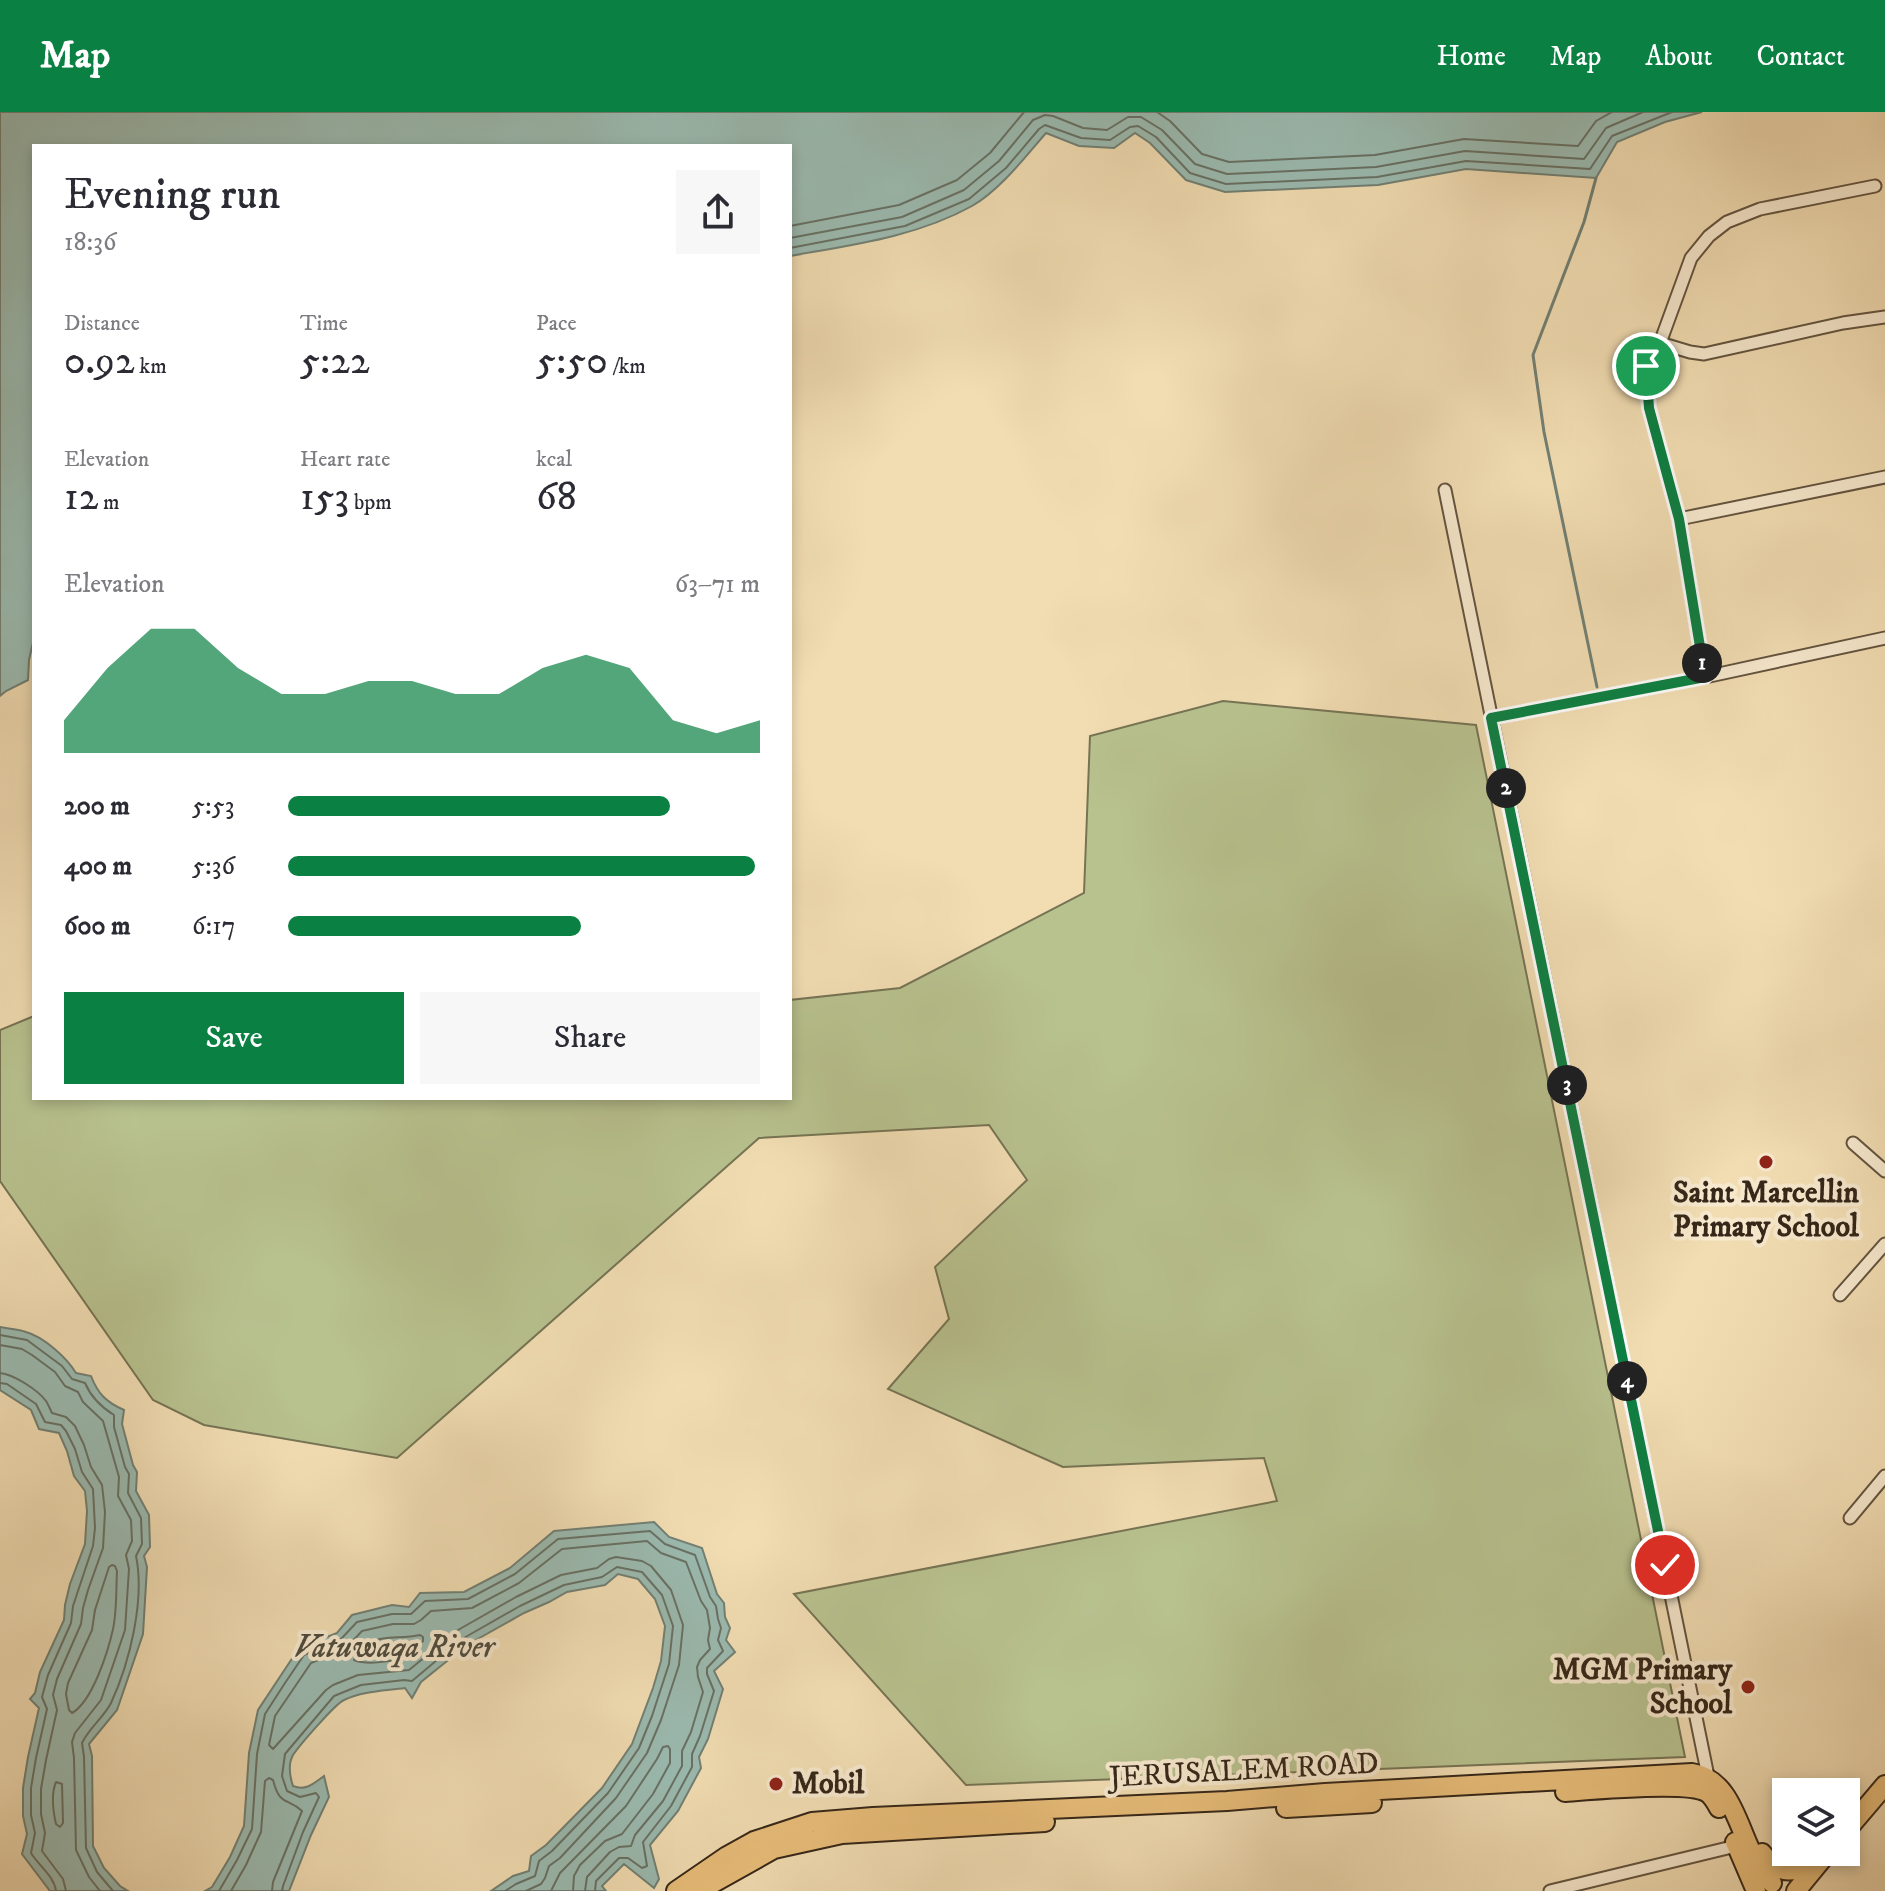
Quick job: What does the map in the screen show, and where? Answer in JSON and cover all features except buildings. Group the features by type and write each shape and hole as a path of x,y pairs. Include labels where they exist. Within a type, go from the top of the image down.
{"main road":[{"name":"JERUSALEM ROAD","path":"676,1891 754,1841 812,1822 1692,1773 1702,1775 1708,1786 1699,1790 1644,1787 842,1834 774,1849 699,1891"},
{"path":"1860,1814 1885,1785"},
{"path":"1708,1786 1724,1794 1754,1856 1776,1889"},
{"path":"1708,1786 1736,1846 1776,1889"},
{"path":"1735,1815 1772,1863"},
{"path":"1775,1866 1792,1871 1804,1866"},
{"path":"1776,1889 1812,1866"}],"street":[{"path":"1705,677 1679,519 1649,408 1646,366 1660,343 1691,258 1709,236 1727,222 1760,209 1875,186"},
{"path":"1660,343 1704,354 1843,323 1885,317"},
{"path":"1679,519 1885,477"},
{"path":"1445,490 1708,1786"},
{"path":"1491,718 1705,677 1885,638"},
{"path":"1853,1143 1885,1171"},
{"path":"1840,1295 1885,1244"},
{"path":"1850,1518 1885,1476"},
{"path":"1550,1891 1736,1846"}],"green space":[{"path":"1223,701 1476,725 1685,1757 966,1785 794,1594 1277,1501 1264,1458 1063,1467 888,1389 949,1319 935,1267 1027,1180 989,1125 759,1138 397,1458 204,1425 153,1400 0,1181 0,1030 32,1017 32,1100 792,1100 792,1000 900,988 1084,893 1090,736"}],"water":[{"path":"0,112 1702,112 1665,122 1617,142 1596,178 1466,169 1378,185 1225,192 1186,180 1150,143 1135,133 1114,148 1079,146 1046,133 992,191 951,217 906,233 792,256 792,144 32,144 32,647 28,680 0,696"},
{"path":"0,1327 26,1332 47,1343 76,1373 91,1376 103,1397 124,1410 122,1424 137,1472 136,1491 149,1515 150,1547 144,1556 147,1567 143,1634 117,1710 89,1744 92,1756 93,1846 104,1868 128,1891 50,1891 22,1854 27,1834 23,1816 23,1788 39,1708 30,1699 64,1620 70,1584 85,1544 87,1511 85,1491 74,1476 59,1433 39,1429 31,1410 0,1390"},
{"name":"Vatuwaqa River","path":"654,1522 669,1537 702,1548 717,1594 724,1603 730,1628 726,1640 735,1652 714,1671 723,1689 708,1739 699,1757 701,1768 678,1811 650,1845 659,1879 654,1888 624,1864 602,1886 606,1891 491,1891 513,1876 529,1871 531,1856 546,1845 602,1788 632,1744 661,1661 665,1626 655,1599 638,1579 618,1574 605,1585 567,1592 467,1645 421,1682 412,1698 405,1688 359,1695 339,1703 291,1759 293,1786 306,1787 324,1776 329,1797 289,1891 205,1891 212,1887 230,1857 244,1826 249,1753 258,1710 299,1648 337,1633 352,1615 392,1605 409,1607 420,1593 464,1592 510,1568 554,1531"}],"waterway":[{"path":"1596,178 1584,222 1533,355 1544,432 1597,687"}],"place":[{"name":"Saint Marcellin Primary School","path":"1766,1162"},
{"name":"MGM Primary School","path":"1748,1687"},
{"name":"Mobil","path":"776,1784"}],"route":[{"path":"1646,366 1649,408 1679,519 1705,677 1491,718 1665,1565"}]}
